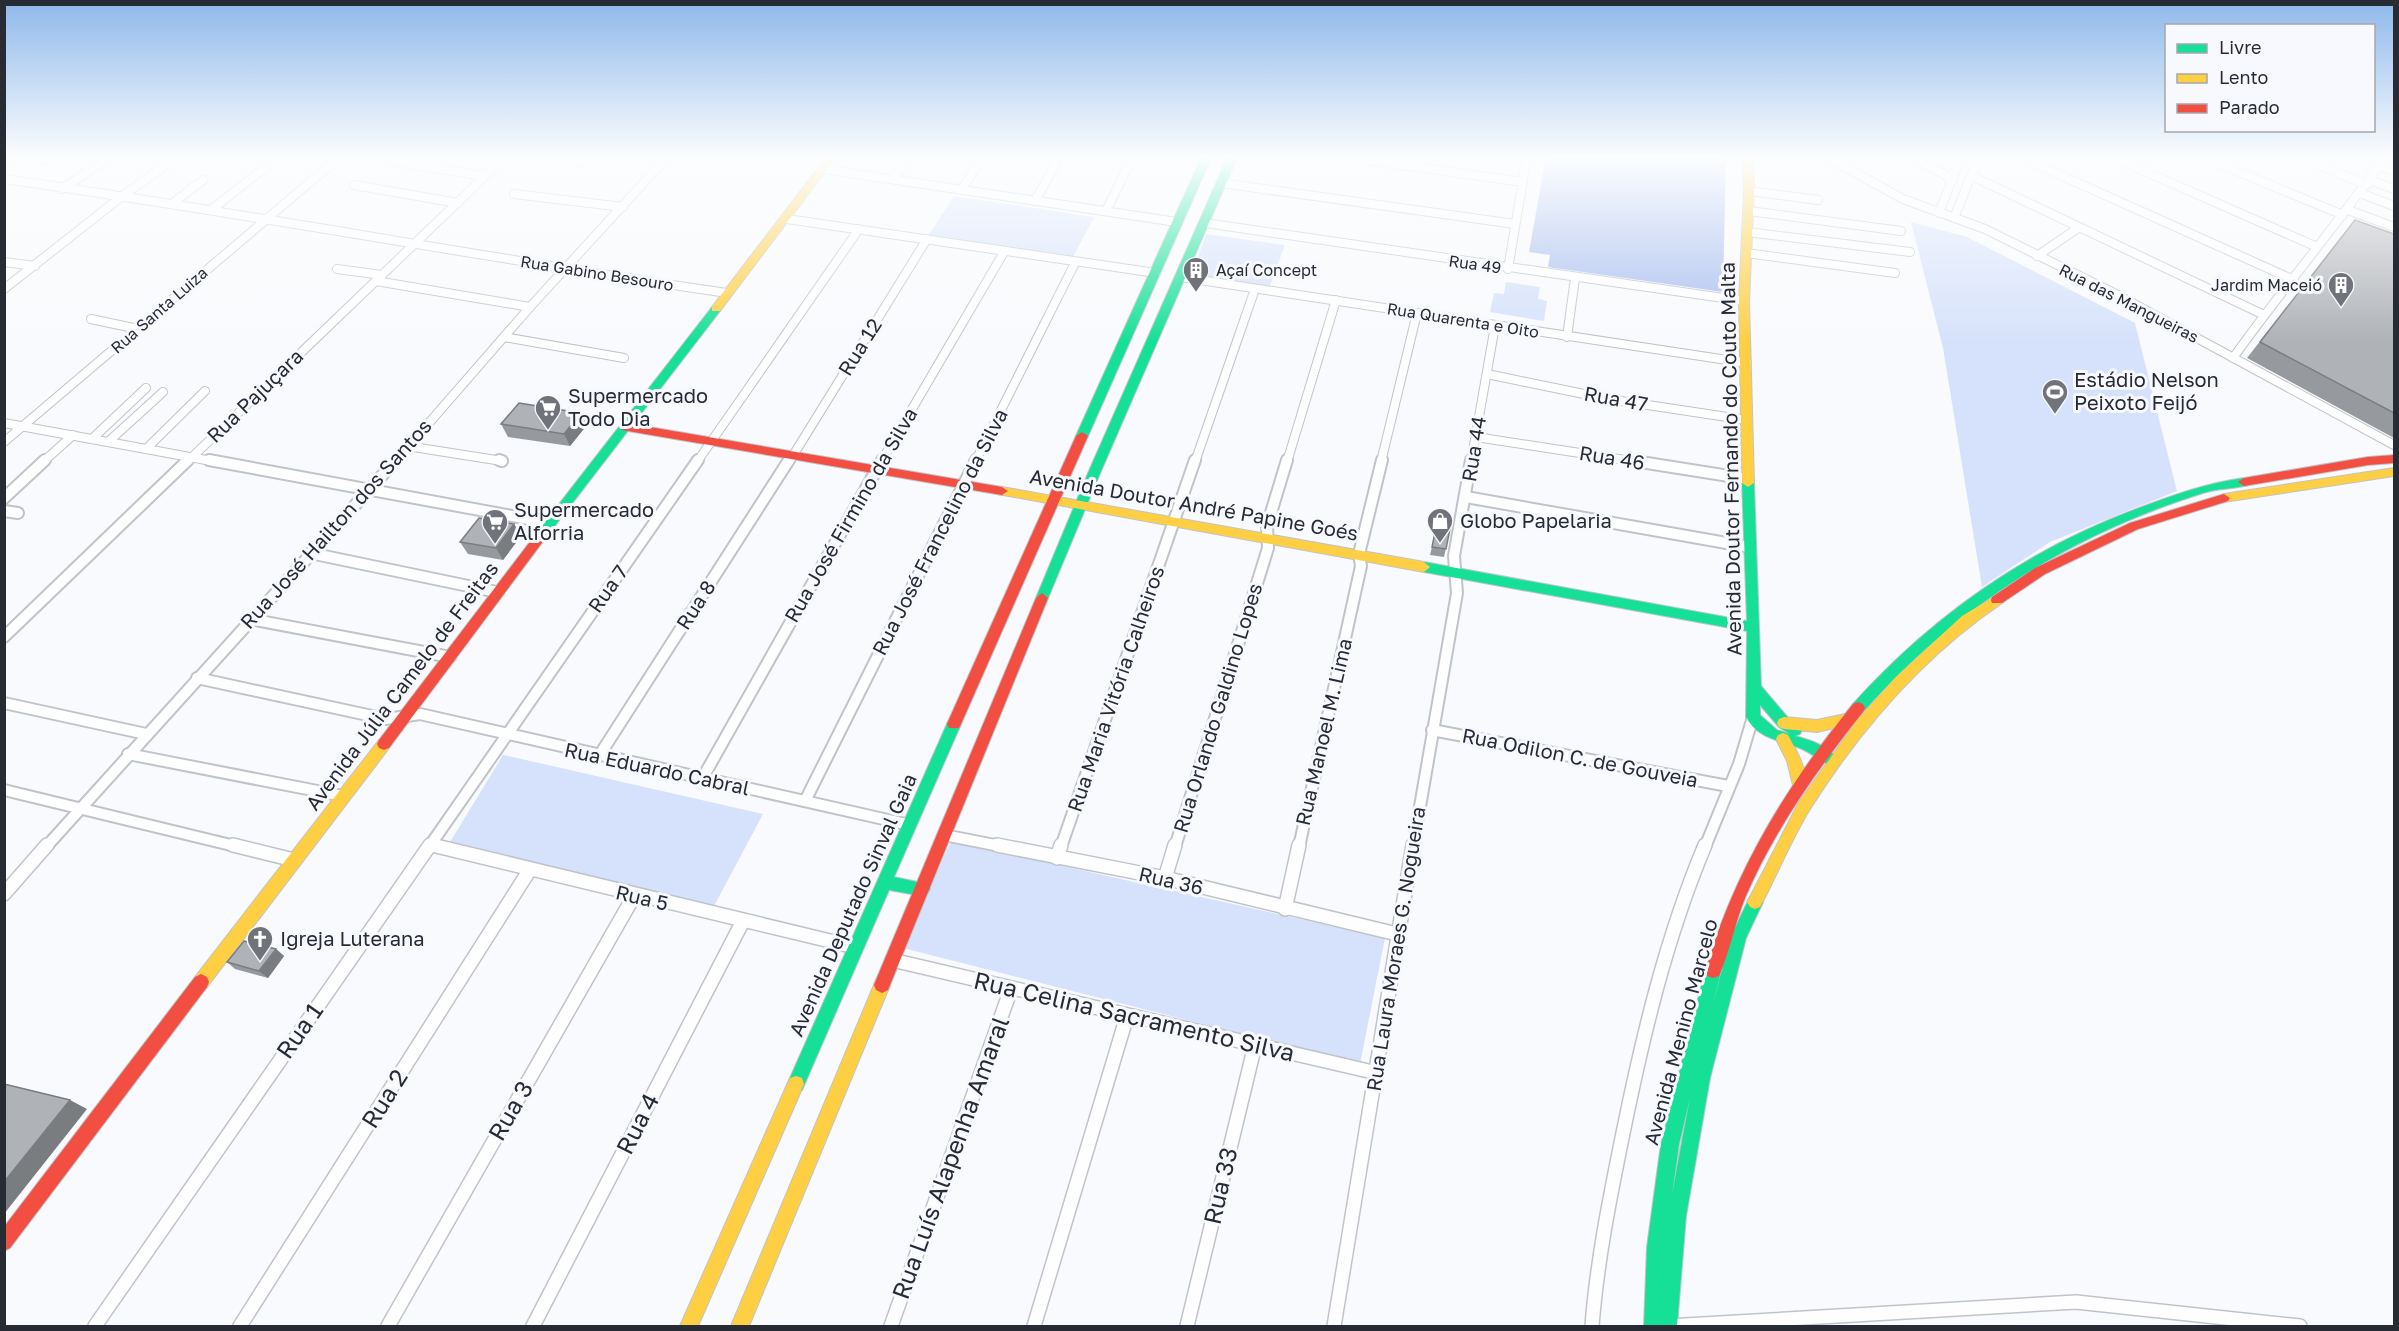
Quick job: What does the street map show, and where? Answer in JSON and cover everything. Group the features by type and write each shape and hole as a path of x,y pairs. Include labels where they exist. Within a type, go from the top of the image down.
{"street":[{"path":"4,289 95,218"},
{"name":"Rua Gabino Besouro","path":"255,218 415,243 566,270 728,293"},
{"name":"Rua Pajuçara","path":"4,637 442,218"},
{"name":"Rua José Hailton dos Santos","path":"4,894 613,218"},
{"path":"1152,218 1177,222"},
{"name":"Avenida Deputado Sinval Gaia","path":"689,1326 1179,218"},
{"path":"740,1326 1083,505 1095,471 1207,218"},
{"path":"1473,218 1515,224"},
{"path":"1508,268 1516,218"},
{"name":"Avenida Doutor Fernando do Couto Malta","path":"1592,1326 1607,1215 1640,1046 1681,905 1728,786 1745,751 1753,717 1756,690 1749,547 1744,301 1748,218"},
{"path":"1803,218 1900,231"},
{"name":"Rua das Mangueiras","path":"1954,218 1985,229 2114,293 2233,358 2306,394 2394,445"},
{"path":"2058,218 2264,315"},
{"path":"2156,218 2294,280"},
{"path":"2251,218 2317,247"},
{"path":"2233,358 2340,218"},
{"path":"2366,218 2394,226"},
{"path":"787,219 1156,273"},
{"name":"Avenida Júlia Camelo de Freitas","path":"4,1242 450,657 497,592 787,219"},
{"name":"Rua Santa Luiza","path":"4,442 265,220"},
{"name":"Rua 49","path":"1205,223 1744,301"},
{"path":"2336,224 2346,227"},
{"path":"2037,256 2078,228"},
{"name":"Rua 7","path":"506,735 859,229"},
{"path":"1747,232 1910,252"},
{"name":"Rua 12","path":"793,455 927,239"},
{"path":"1167,249 1191,253"},
{"name":"Rua José Firmino da Silva","path":"702,779 877,469 1004,252"},
{"path":"1746,253 1895,273"},
{"path":"4,262 35,266"},
{"name":"Rua José Francelino da Silva","path":"805,801 1075,262"},
{"path":"337,269 530,308"},
{"name":"Rua Quarenta e Oito","path":"1180,277 1747,363"},
{"path":"1567,337 1575,278"},
{"name":"Rua Maria Vitória Calheiros","path":"1057,858 1255,289"},
{"name":"Rua Orlando Galdino Lopes","path":"1166,878 1268,548 1267,526 1336,300"},
{"name":"Rua Manoel M. Lima","path":"1285,909 1361,566 1359,555 1417,313"},
{"path":"91,319 138,329"},
{"name":"Rua 44","path":"1455,572 1454,556 1495,326"},
{"path":"504,337 624,358"},
{"name":"Rua 47","path":"1487,374 1608,399 1747,420"},
{"path":"92,439 146,388"},
{"path":"146,448 205,390"},
{"path":"108,442 163,392"},
{"path":"4,423 550,523"},
{"name":"Avenida Doutor André Papine Goés","path":"626,427 1175,520 1754,627"},
{"path":"4,498 73,435"},
{"name":"Rua 46","path":"1476,437 1748,479"},
{"path":"407,446 502,461"},
{"name":"Rua 8","path":"600,756 793,455"},
{"name":"Avenida Menino Marcelo","path":"1653,1326 1656,1247 1670,1144 1718,953 1744,884 1766,839 1799,785 1884,677 1987,591 2031,562 2108,525 2201,489 2368,461 2394,459"},
{"name":"Avenida Menino Marcelo","path":"1668,1326 1677,1216 1702,1078 1738,938 1804,806 1864,722 1901,681 1967,621 2040,571 2134,526 2213,500 2394,472"},
{"path":"1466,497 1749,547"},
{"path":"4,510 18,513"},
{"path":"310,553 497,592"},
{"name":"Rua Laura Moraes G. Nogueira","path":"1334,1326 1377,1072 1397,934 1457,593 1455,572"},
{"path":"250,619 450,657"},
{"name":"Rua Eduardo Cabral","path":"197,678 386,719 420,714 910,825"},
{"path":"1756,690 1784,723 1838,759"},
{"path":"4,703 146,734"},
{"path":"1753,717 1765,731 1824,751"},
{"path":"1784,723 1806,727 1840,723 1851,718"},
{"name":"Rua Odilon C. de Gouveia","path":"1432,730 1728,786"},
{"name":"Rua 1","path":"95,1326 506,735"},
{"path":"1783,739 1791,749 1799,772 1799,785"},
{"path":"128,754 343,796"},
{"path":"4,790 294,860"},
{"name":"Rua 36","path":"944,835 1166,878 1285,909 1397,934"},
{"name":"Rua 5","path":"430,846 855,947"},
{"name":"Rua 2","path":"240,1326 529,871"},
{"path":"885,882 922,889"},
{"name":"Rua 3","path":"388,1326 634,896"},
{"name":"Rua 4","path":"533,1326 743,921"},
{"name":"Rua Celina Sacramento Silva","path":"892,960 1377,1072"},
{"name":"Rua Luís Alapenha Amaral","path":"891,1326 1011,988"},
{"path":"1034,1326 1127,1016"},
{"name":"Rua 33","path":"1187,1326 1255,1045"},
{"path":"1668,1326 2076,1302 2300,1326"}],"shaded area":[{"path":"940,218 1093,218 1071,261 926,239"},
{"path":"1911,222 1967,237 2135,323 2177,491 2050,542 1982,587 1943,348"},
{"path":"1206,234 1285,245 1269,288 1192,274"},
{"path":"1506,282 1540,287 1538,299 1547,301 1544,321 1490,312 1494,293 1504,294"},
{"path":"503,755 763,814 714,906 450,842"},
{"path":"951,841 1385,938 1360,1064 903,948"}],"water":[{"path":"1535,218 1725,218 1723,292 1548,267 1550,255 1529,252"}],"building":[{"name":"Jardim Maceió","path":"2355,220 2394,234 2394,413 2260,342"},
{"path":"519,403 581,413 564,434 501,424"},
{"path":"479,518 514,524 496,548 460,542"},
{"name":"Globo Papelaria","path":"1437,522 1451,524 1446,549 1432,547"},
{"path":"244,941 276,949 259,971 227,962"},
{"path":"4,1084 70,1100 4,1182"}],"traffic: fast":[{"path":"1082,436 1179,218"},
{"path":"1042,598 1206,218"},
{"path":"543,533 716,309"},
{"path":"1858,708 1917,646 1984,594 2020,571 2057,550 2135,514 2204,488 2244,482"},
{"path":"1748,483 1755,666 1753,717 1772,734 1810,746 1830,759"},
{"path":"1424,567 1754,627"},
{"path":"1756,690 1784,723 1795,730"},
{"path":"796,1084 954,724"},
{"path":"885,882 922,889"},
{"path":"1668,1326 1677,1216 1702,1078 1738,938 1755,902"},
{"path":"1653,1326 1656,1247 1670,1144 1713,971"}],"traffic: slow":[{"path":"716,309 785,218"},
{"path":"1748,218 1744,301 1748,483"},
{"path":"2224,498 2394,472"},
{"path":"1002,491 1424,567"},
{"path":"1755,902 1804,806 1864,722 1901,681 1967,620 1997,600"},
{"path":"1784,723 1817,726 1850,719"},
{"path":"1783,739 1794,761 1799,785"},
{"path":"201,982 384,744"},
{"path":"740,1326 882,985"},
{"path":"689,1326 796,1084"}],"traffic: jam":[{"path":"626,427 1002,491"},
{"path":"954,724 1082,436"},
{"path":"2244,482 2368,461 2394,459"},
{"path":"1997,600 2040,571 2134,526 2224,498"},
{"path":"384,744 543,533"},
{"path":"882,985 1042,598"},
{"path":"1713,971 1737,899 1771,832 1812,768 1858,708"},
{"path":"4,1242 201,982"}],"place":[{"name":"Açaí Concept","path":"1196,293"},
{"name":"Jardim Maceió","path":"2341,308"},
{"name":"Estádio Nelson Peixoto Feijó","path":"2055,415"},
{"name":"Supermercado Todo Dia","path":"548,431"},
{"name":"Globo Papelaria","path":"1440,544"},
{"name":"Supermercado Alforria","path":"495,545"},
{"name":"Igreja Luterana","path":"260,962"}]}
